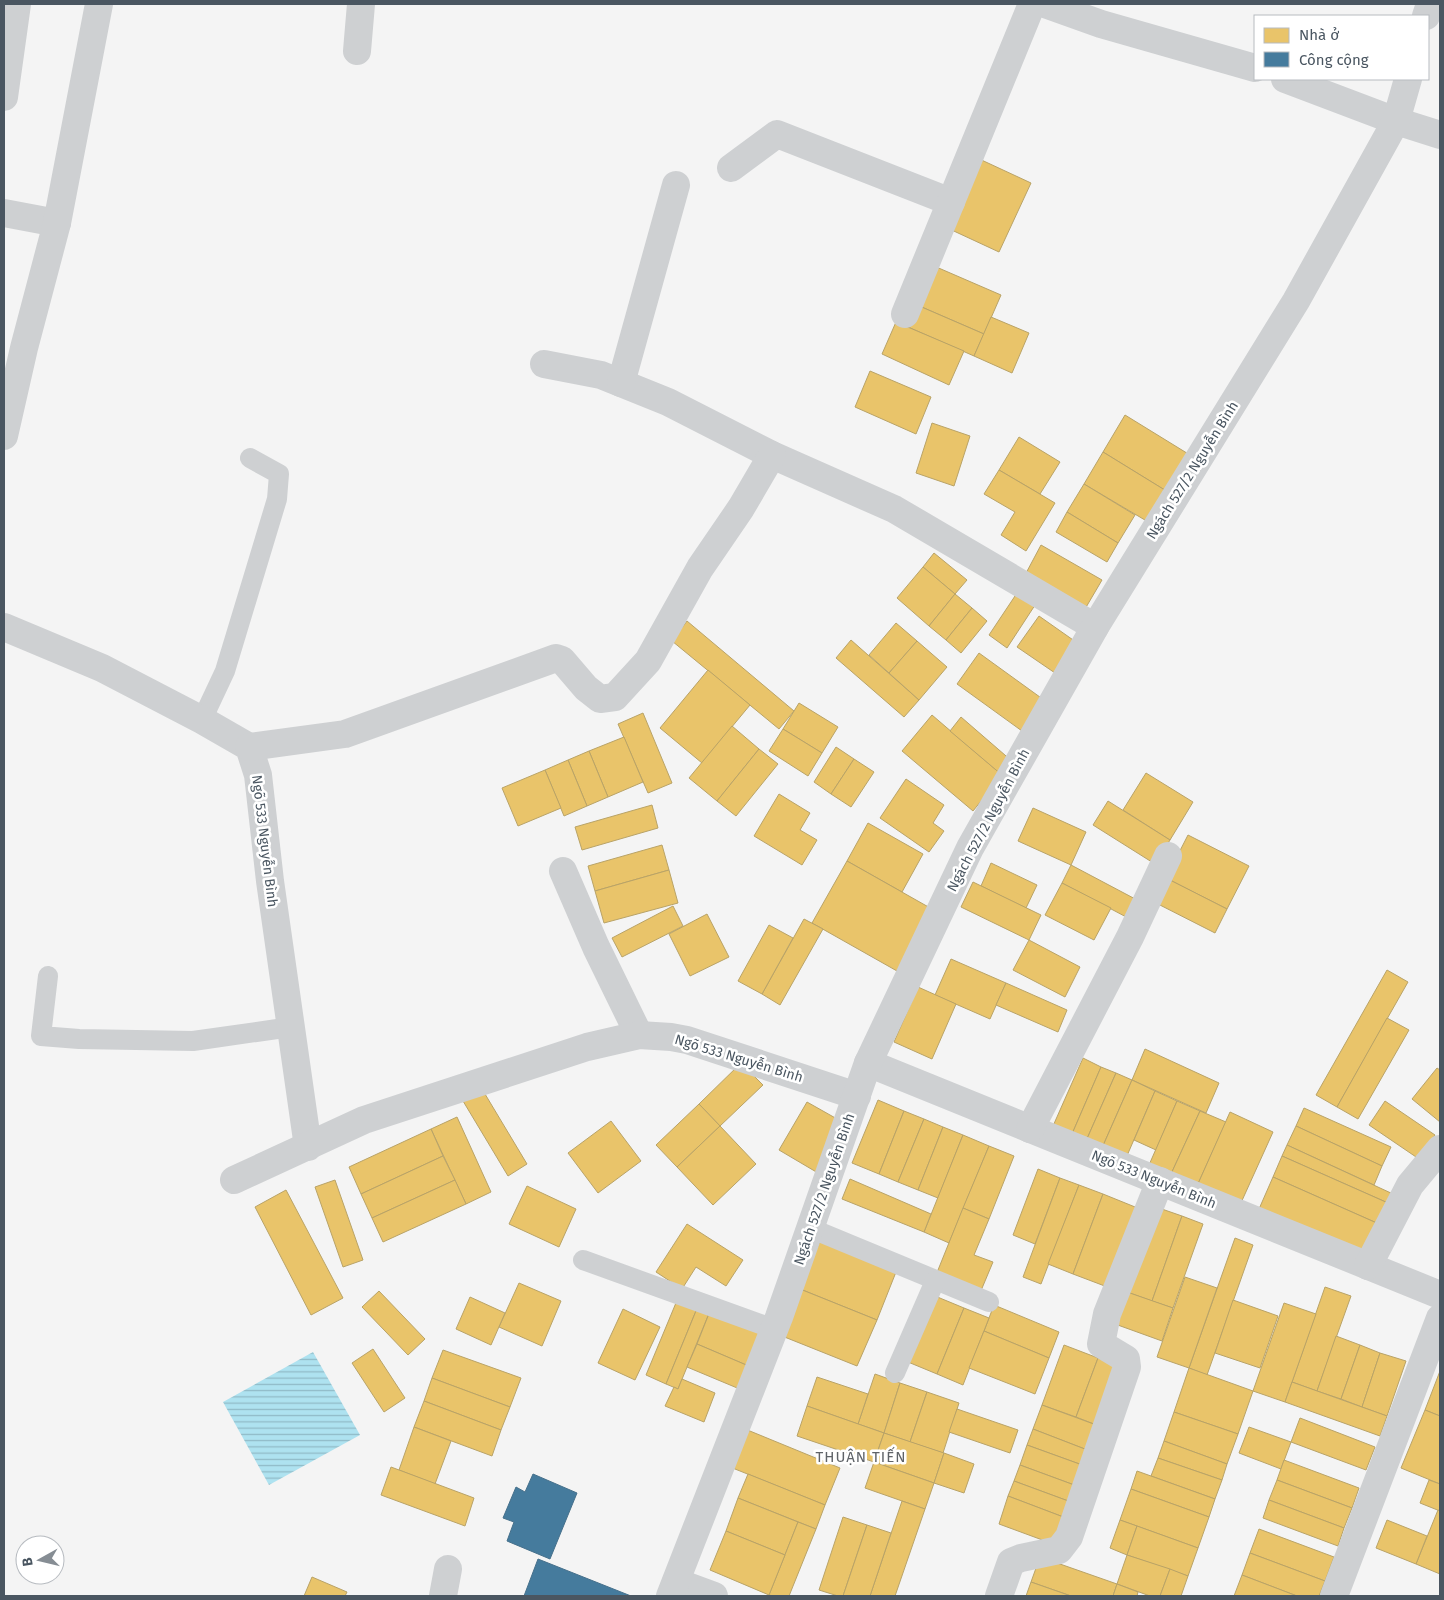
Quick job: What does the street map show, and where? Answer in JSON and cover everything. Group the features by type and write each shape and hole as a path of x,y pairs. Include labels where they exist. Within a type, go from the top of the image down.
{"street":[{"path":"4,97 17,4"},
{"path":"4,436 24,348 57,223 99,4"},
{"path":"357,50 361,4"},
{"path":"905,314 1032,4"},
{"path":"1045,4 1101,24 1254,68"},
{"path":"1288,80 1396,121 1440,135"},
{"name":"Ngách 527/2 Nguyễn Bình","path":"673,1589 774,1329 868,1063 970,848 1095,627 1296,301 1396,121 1408,80"},
{"path":"731,168 777,134 951,202"},
{"path":"621,383 676,186"},
{"path":"4,213 57,223"},
{"path":"544,364 601,375 668,402 772,455 894,509 1095,627"},
{"path":"4,627 102,668 202,720 249,747 345,734 556,658 562,660 586,688 600,699 615,697 648,661 700,568 742,508 772,455"},
{"name":"Ngõ 533 Nguyễn Bình","path":"249,747 258,775 270,881 308,1147"},
{"path":"1030,1129 1130,937 1168,856"},
{"path":"563,871 596,947 639,1035"},
{"name":"Ngõ 533 Nguyễn Bình","path":"234,1180 364,1120 586,1048 639,1035 687,1040 856,1096"},
{"name":"Ngõ 533 Nguyễn Bình","path":"868,1063 1440,1295"},
{"path":"1368,1266 1410,1185 1440,1149"},
{"path":"999,1596 1011,1562 1059,1550 1069,1537 1127,1367 1126,1359 1101,1344 1102,1331 1160,1181"},
{"path":"1334,1596 1440,1318"},
{"path":"443,1596 448,1569"},
{"path":"673,1589 714,1596"}],"lane":[{"path":"202,720 226,671 277,499 279,474 250,458"},
{"path":"48,976 41,1036 79,1039 193,1041 291,1027"},
{"path":"810,1228 989,1302"},
{"path":"583,1260 774,1329"},
{"path":"896,1373 935,1281"}],"water":[{"path":"313,1352 360,1435 269,1485 223,1402"}],"building: Nhà ở":[{"path":"975,157 1031,183 999,252 943,226"},
{"path":"934,266 1001,295 984,334 917,305"},
{"path":"917,305 984,334 974,356 908,327"},
{"path":"991,317 1029,333 1012,373 974,356"},
{"path":"896,322 964,351 949,385 882,354"},
{"path":"870,371 931,397 916,434 855,407"},
{"path":"1125,415 1190,455 1168,492 1103,452"},
{"path":"932,423 970,436 954,486 916,473"},
{"path":"1019,437 1060,462 1040,494 999,470"},
{"path":"1103,452 1168,492 1150,523 1084,484"},
{"path":"999,470 1055,503 1026,551 1001,535 1015,512 984,494"},
{"path":"1084,484 1135,515 1118,543 1067,512"},
{"path":"1067,512 1118,543 1107,562 1056,532"},
{"path":"1041,545 1102,580 1085,609 1025,575"},
{"path":"934,553 967,580 955,594 923,567"},
{"path":"923,567 955,594 929,626 897,598"},
{"path":"1021,587 1039,599 1007,648 989,635"},
{"path":"955,594 972,608 946,640 929,626"},
{"path":"972,608 987,621 961,653 946,640"},
{"path":"1039,616 1076,642 1055,673 1017,647"},
{"path":"687,621 794,711 779,729 672,641"},
{"path":"896,623 917,641 889,673 869,655"},
{"path":"851,640 919,700 904,717 836,658"},
{"path":"917,641 947,667 919,700 889,673"},
{"path":"979,653 1044,700 1022,731 957,684"},
{"path":"708,670 750,705 702,763 660,728"},
{"path":"799,703 838,727 822,753 783,729"},
{"path":"643,713 672,783 648,793 618,724"},
{"path":"932,715 1002,775 973,811 902,751"},
{"path":"961,717 1013,762 1002,775 950,731"},
{"path":"732,726 759,749 717,801 689,778"},
{"path":"783,729 822,753 808,776 769,751"},
{"path":"624,737 643,782 608,797 589,751"},
{"path":"836,747 854,759 831,794 814,782"},
{"path":"759,749 778,764 736,816 717,801"},
{"path":"589,751 608,797 587,806 568,760"},
{"path":"854,759 874,772 851,807 831,794"},
{"path":"568,760 587,806 564,816 545,770"},
{"path":"545,770 561,808 518,826 502,788"},
{"path":"1146,773 1193,802 1170,840 1123,810"},
{"path":"906,779 944,805 933,823 944,831 929,852 880,818"},
{"path":"779,794 810,813 800,830 817,840 802,865 754,836"},
{"path":"1108,801 1170,840 1155,864 1093,825"},
{"path":"652,805 658,828 582,850 575,827"},
{"path":"1033,808 1086,832 1071,865 1018,841"},
{"path":"868,823 923,854 902,892 847,861"},
{"path":"1188,835 1249,866 1227,909 1166,878"},
{"path":"662,845 669,870 595,891 588,866"},
{"path":"847,861 932,909 897,971 812,923"},
{"path":"991,863 1037,885 1026,908 981,886"},
{"path":"1071,865 1139,901 1130,919 1062,883"},
{"path":"669,870 678,903 604,923 595,891"},
{"path":"1166,878 1227,909 1215,933 1154,902"},
{"path":"973,882 1041,915 1029,940 961,907"},
{"path":"1062,883 1111,908 1094,940 1045,915"},
{"path":"673,906 683,926 622,957 612,938"},
{"path":"707,914 729,957 690,976 669,934"},
{"path":"804,919 823,929 780,1005 762,994"},
{"path":"769,925 793,938 762,994 738,981"},
{"path":"1029,940 1080,967 1065,997 1013,970"},
{"path":"951,959 1006,983 990,1019 935,995"},
{"path":"1387,970 1408,982 1337,1107 1316,1095"},
{"path":"1006,983 1067,1010 1058,1032 996,1005"},
{"path":"918,987 956,1004 932,1059 894,1042"},
{"path":"1387,1018 1409,1030 1358,1119 1337,1107"},
{"path":"1145,1049 1219,1083 1206,1113 1132,1080"},
{"path":"1083,1058 1101,1067 1072,1134 1053,1126"},
{"path":"741,1063 763,1085 720,1126 699,1104"},
{"path":"1101,1067 1116,1073 1086,1141 1072,1134"},
{"path":"1437,1068 1440,1070 1440,1122 1412,1099"},
{"path":"1116,1073 1132,1080 1102,1148 1086,1141"},
{"path":"1132,1080 1155,1091 1126,1158 1102,1148"},
{"path":"482,1089 527,1164 508,1176 463,1101"},
{"path":"1155,1091 1177,1101 1156,1150 1134,1140"},
{"path":"878,1100 904,1111 879,1174 852,1163"},
{"path":"1177,1101 1200,1111 1171,1174 1149,1165"},
{"path":"1385,1101 1435,1135 1419,1159 1369,1125"},
{"path":"807,1102 846,1124 818,1173 779,1150"},
{"path":"699,1104 720,1126 677,1167 656,1145"},
{"path":"1304,1108 1391,1147 1382,1166 1296,1126"},
{"path":"904,1111 924,1119 898,1182 879,1174"},
{"path":"1200,1111 1226,1122 1197,1186 1171,1174"},
{"path":"1230,1112 1273,1132 1240,1205 1197,1186"},
{"path":"457,1117 491,1192 466,1204 431,1129"},
{"path":"924,1119 943,1127 918,1190 898,1182"},
{"path":"611,1121 641,1161 598,1193 568,1153"},
{"path":"720,1126 756,1164 713,1205 677,1167"},
{"path":"1296,1126 1382,1166 1374,1185 1287,1145"},
{"path":"943,1127 963,1135 938,1198 918,1190"},
{"path":"431,1129 443,1156 361,1194 349,1167"},
{"path":"963,1135 989,1146 949,1243 924,1232"},
{"path":"1287,1145 1393,1194 1388,1203 1282,1156"},
{"path":"989,1146 1014,1156 989,1219 963,1208"},
{"path":"443,1156 455,1180 372,1218 361,1194"},
{"path":"1282,1156 1388,1203 1379,1224 1273,1177"},
{"path":"1038,1169 1060,1178 1035,1244 1013,1235"},
{"path":"1273,1177 1379,1224 1364,1257 1259,1209"},
{"path":"1060,1178 1079,1185 1041,1284 1023,1277"},
{"path":"850,1179 931,1214 924,1232 842,1199"},
{"path":"335,1180 363,1260 343,1267 315,1187"},
{"path":"455,1180 466,1204 383,1242 372,1218"},
{"path":"1079,1185 1103,1194 1073,1274 1048,1264"},
{"path":"527,1186 576,1209 559,1247 509,1224"},
{"path":"286,1190 343,1298 311,1315 255,1207"},
{"path":"1103,1194 1140,1209 1110,1288 1073,1274"},
{"path":"1156,1207 1182,1216 1152,1301 1127,1292"},
{"path":"963,1208 989,1219 974,1255 993,1262 980,1293 936,1275"},
{"path":"1182,1216 1203,1224 1173,1308 1152,1301"},
{"path":"687,1224 743,1260 726,1286 696,1267 682,1289 656,1272"},
{"path":"822,1236 898,1267 877,1320 800,1289"},
{"path":"1235,1238 1253,1245 1207,1375 1189,1368"},
{"path":"1185,1277 1217,1288 1189,1368 1157,1357"},
{"path":"519,1283 561,1301 542,1346 499,1327"},
{"path":"1325,1287 1351,1296 1317,1391 1292,1382"},
{"path":"800,1289 877,1320 857,1366 782,1336"},
{"path":"379,1291 425,1339 408,1355 362,1307"},
{"path":"1127,1292 1173,1308 1162,1341 1115,1324"},
{"path":"935,1296 964,1308 937,1374 908,1362"},
{"path":"470,1297 505,1313 491,1345 456,1329"},
{"path":"678,1298 698,1306 666,1384 646,1375"},
{"path":"1233,1300 1278,1316 1260,1368 1215,1353"},
{"path":"1284,1303 1316,1314 1285,1402 1253,1391"},
{"path":"994,1305 1059,1332 1049,1358 984,1331"},
{"path":"698,1306 710,1311 678,1389 666,1384"},
{"path":"964,1308 989,1318 963,1385 937,1374"},
{"path":"623,1309 660,1327 635,1380 598,1363"},
{"path":"710,1311 765,1335 751,1367 697,1344"},
{"path":"984,1331 1049,1358 1035,1394 969,1368"},
{"path":"1336,1336 1360,1345 1341,1399 1317,1391"},
{"path":"697,1344 751,1367 742,1390 687,1367"},
{"path":"1064,1345 1098,1358 1076,1417 1042,1405"},
{"path":"1360,1345 1380,1353 1362,1407 1341,1399"},
{"path":"373,1349 405,1398 384,1412 352,1363"},
{"path":"443,1350 521,1378 510,1407 432,1378"},
{"path":"1380,1353 1406,1361 1387,1416 1362,1407"},
{"path":"1098,1358 1121,1367 1099,1426 1076,1417"},
{"path":"1189,1368 1253,1391 1238,1434 1174,1412"},
{"path":"1440,1371 1440,1416 1425,1410"},
{"path":"875,1374 900,1383 884,1433 858,1424"},
{"path":"817,1377 868,1394 858,1424 807,1406"},
{"path":"432,1378 510,1407 501,1430 424,1401"},
{"path":"682,1379 715,1393 704,1422 665,1406 674,1387 678,1389"},
{"path":"1292,1382 1387,1416 1380,1436 1285,1402"},
{"path":"900,1383 927,1392 910,1442 884,1433"},
{"path":"927,1392 959,1403 943,1453 910,1442"},
{"path":"424,1401 501,1430 492,1456 414,1427"},
{"path":"1042,1405 1099,1426 1090,1451 1033,1429"},
{"path":"807,1406 884,1433 874,1462 797,1436"},
{"path":"957,1409 1018,1430 1010,1453 949,1432"},
{"path":"1425,1410 1440,1416 1440,1484 1401,1468"},
{"path":"1174,1412 1238,1434 1227,1464 1164,1441"},
{"path":"1300,1418 1375,1447 1366,1470 1291,1442"},
{"path":"414,1427 451,1441 435,1484 399,1470"},
{"path":"1249,1427 1291,1442 1281,1469 1239,1453"},
{"path":"745,1429 840,1468 825,1505 730,1467"},
{"path":"1033,1429 1090,1451 1085,1466 1027,1445"},
{"path":"884,1433 944,1453 934,1483 874,1462"},
{"path":"1164,1441 1227,1464 1222,1480 1158,1458"},
{"path":"1027,1445 1085,1466 1077,1486 1020,1465"},
{"path":"944,1453 974,1464 964,1493 934,1483"},
{"path":"1158,1458 1222,1480 1215,1499 1151,1476"},
{"path":"1284,1460 1359,1488 1352,1508 1277,1480"},
{"path":"874,1462 934,1483 925,1509 865,1488"},
{"path":"1020,1465 1077,1486 1071,1502 1014,1481"},
{"path":"391,1467 474,1498 465,1526 381,1495"},
{"path":"1137,1471 1215,1499 1209,1517 1131,1489"},
{"path":"748,1474 825,1505 816,1529 738,1498"},
{"path":"1277,1480 1352,1508 1344,1528 1269,1500"},
{"path":"1429,1480 1440,1484 1440,1511 1420,1503"},
{"path":"1014,1481 1071,1502 1066,1518 1008,1496"},
{"path":"1131,1489 1209,1517 1198,1548 1120,1520"},
{"path":"1008,1496 1066,1518 1056,1545 999,1524"},
{"path":"738,1498 798,1522 785,1555 726,1531"},
{"path":"1269,1500 1344,1528 1338,1546 1263,1518"},
{"path":"902,1501 925,1509 895,1596 870,1596"},
{"path":"1438,1510 1440,1511 1440,1574 1416,1564"},
{"path":"843,1517 867,1525 843,1596 838,1596 819,1590"},
{"path":"1120,1520 1137,1526 1127,1555 1110,1548"},
{"path":"1387,1520 1427,1536 1416,1564 1376,1548"},
{"path":"798,1522 816,1529 789,1596 769,1595"},
{"path":"867,1525 891,1533 870,1596 843,1596"},
{"path":"1137,1526 1198,1548 1188,1576 1127,1555"},
{"path":"1259,1529 1334,1557 1325,1581 1250,1553"},
{"path":"726,1531 785,1555 769,1595 710,1570"},
{"path":"1250,1553 1325,1581 1319,1596 1297,1596 1242,1575"},
{"path":"1127,1555 1170,1569 1160,1596 1150,1596 1117,1584"},
{"path":"1040,1557 1117,1584 1113,1596 1071,1596 1031,1582"},
{"path":"1170,1569 1188,1576 1181,1596 1160,1596"},
{"path":"1242,1575 1297,1596 1234,1596"},
{"path":"312,1577 347,1592 345,1596 304,1596"},
{"path":"1031,1582 1071,1596 1026,1596"},
{"path":"1117,1584 1138,1592 1137,1596 1113,1596"}],"building: Công cộng":[{"path":"533,1474 577,1493 550,1559 507,1541 514,1522 503,1518 516,1487 525,1492"},
{"path":"538,1559 631,1596 524,1596"}],"district":[{"name":"THUẬN TIẾN","path":"861,1457"}]}
